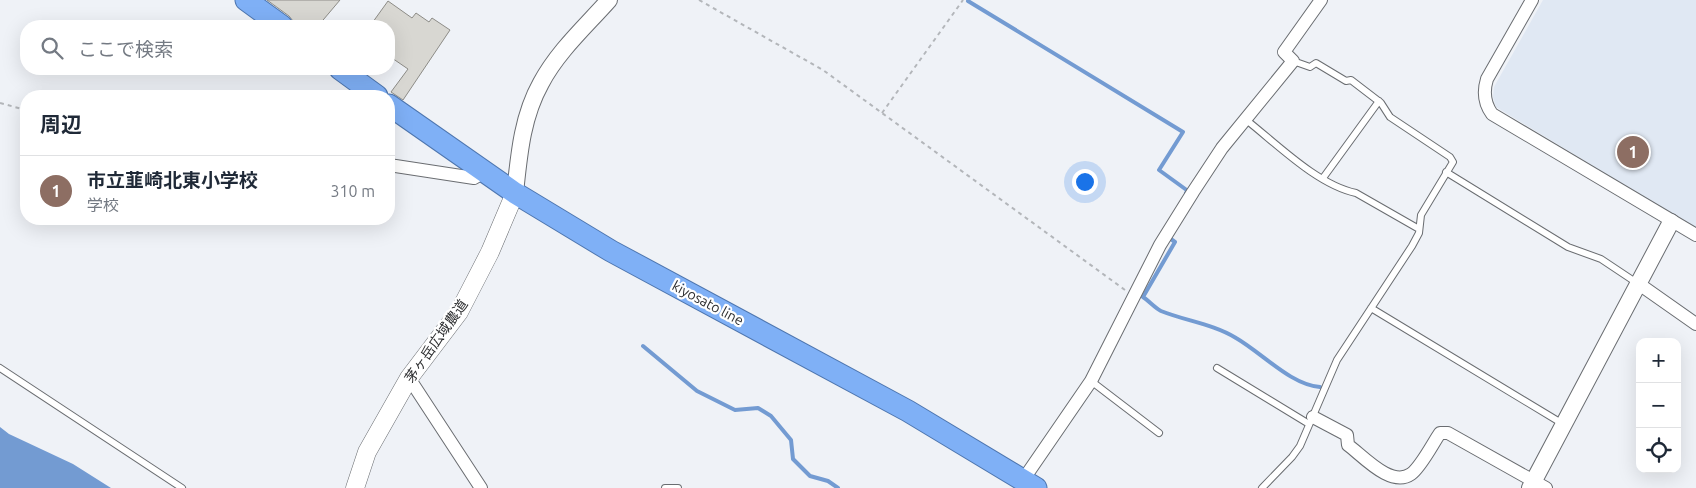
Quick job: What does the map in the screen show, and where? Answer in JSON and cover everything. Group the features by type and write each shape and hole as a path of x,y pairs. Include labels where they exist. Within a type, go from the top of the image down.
{"highway":[{"path":"246,0 274,20"},
{"path":"348,75 369,90"},
{"name":"kiyosato line","path":"395,109 515,193 611,251 908,411 1030,484"}],"main road":[{"name":"茅ヶ岳広域農道","path":"355,488 367,452 409,378 460,312 490,252 515,193"}],"street":[{"path":"515,193 522,136 530,105 542,82 573,40 609,0"},
{"path":"1030,484 1091,381 1160,246 1222,148 1293,61 1284,52 1321,0"},
{"path":"1532,0 1487,79 1484,88 1486,106 1492,114 1671,222 1696,235"},
{"path":"395,166 474,178 484,172"},
{"path":"1311,421 1347,435 1348,445 1388,476 1402,478 1412,473 1440,433 1448,433 1536,486 1564,424 1671,222"},
{"path":"1639,284 1696,324"},
{"path":"409,378 481,488"}],"lane":[{"path":"1262,488 1300,446 1337,360 1412,246 1419,229 1421,215 1453,162 1450,157 1390,117 1380,101 1351,80 1346,81 1316,63 1310,67 1293,61"},
{"path":"1324,178 1380,101"},
{"path":"1245,119 1308,170 1419,229"},
{"path":"1446,172 1568,247 1601,259 1639,284"},
{"path":"1371,308 1564,424"},
{"path":"0,368 182,488"},
{"path":"1216,368 1311,421"},
{"path":"1091,381 1160,433"},
{"path":"665,488 678,488"}],"path":[{"path":"699,0 823,70 1135,297"},
{"path":"882,113 963,0"},
{"path":"0,103 20,108"}],"shaded area":[{"path":"1543,0 1696,0 1696,228 1496,107 1493,97 1494,87"}],"water":[{"path":"0,427 9,434 73,464 111,488 0,488"}],"building":[{"path":"267,0 340,0 323,20 292,20"},
{"path":"388,1 412,18 416,13 429,22 432,18 450,30 403,100 395,95 395,90 392,90 408,69 395,60 395,20 374,20"}],"waterway":[{"path":"968,1 1183,132 1159,170 1188,191 1186,193"},
{"path":"1168,237 1175,242 1143,297 1161,311 1227,333 1246,344 1298,381 1320,387"},
{"path":"643,346 697,391 735,410 758,408 771,416 791,440 793,459 810,476 828,481 838,488"}],"place":[{"name":"市立韮崎北東小学校","path":"1633,152"}]}
